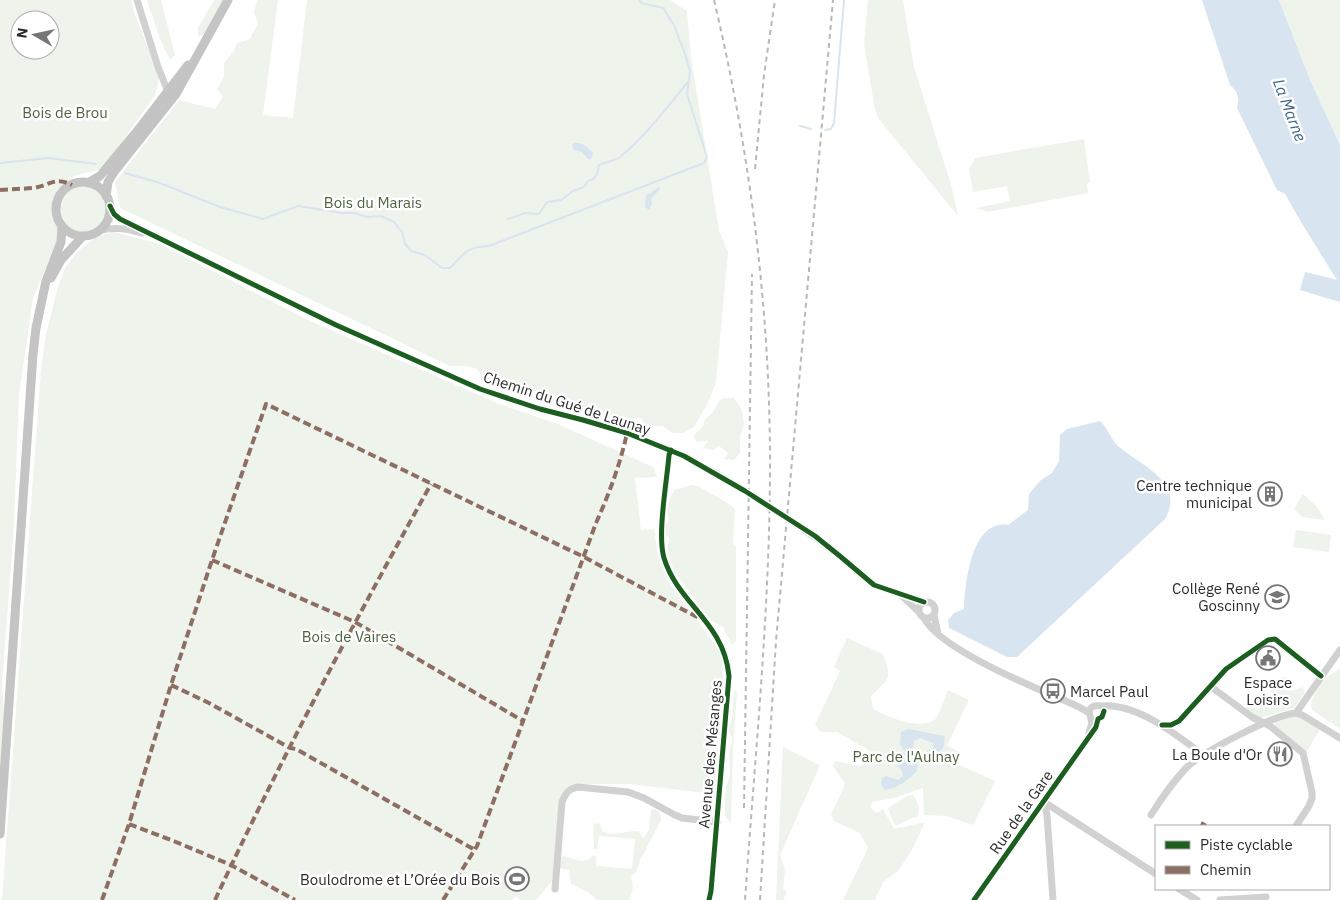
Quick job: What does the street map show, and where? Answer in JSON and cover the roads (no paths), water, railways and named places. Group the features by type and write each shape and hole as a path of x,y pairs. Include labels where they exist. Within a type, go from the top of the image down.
{"main road":[{"path":"106,196 108,182 114,172 176,94 228,0"},
{"path":"88,183 100,176 201,49"},
{"path":"80,182 88,183 102,190 106,196 110,206 109,216 99,231 92,235 83,236 74,234 62,226 57,216 57,206 64,190 80,182"},
{"path":"0,834 33,354 41,304 50,266 61,242 62,226"},
{"path":"41,304 49,282 61,260 83,236"}],"street":[{"path":"137,0 169,96 153,117 146,132"},
{"name":"Chemin du Gué de Launay","path":"110,206 114,214 120,219 154,236 336,325 480,389 540,410 583,420 627,434 671,450 714,472 790,520 829,547 874,585 924,602"},
{"name":"Chemin du Gué de Launay","path":"99,231 110,227 117,227 154,236"},
{"name":"Avenue des Mésanges","path":"671,450 662,533 664,557 676,583 717,637 728,662 729,687 718,822 709,900"},
{"name":"Chemin du Gué de Launay","path":"901,595 938,634 983,662 1047,693 1069,701 1092,714"},
{"path":"934,615 930,618 921,615 919,607 924,602 934,605 938,634"},
{"path":"1162,725 1176,723 1231,666 1271,639 1275,639 1321,676"},
{"path":"1151,815 1186,767 1203,755 1263,722 1296,712 1340,650"},
{"path":"1210,686 1252,717 1284,736 1303,754 1312,798 1297,825"},
{"path":"1102,709 1102,717 1092,714 1096,705 1102,709 1118,706 1125,707 1162,725 1203,755"},
{"path":"1296,712 1340,738"},
{"name":"Rue de la Gare","path":"974,900 1087,738 1091,727 1092,714"},
{"path":"1176,723 1177,735"},
{"path":"555,888 562,802 566,793 571,789 628,792 644,798 682,818 718,822"},
{"path":"1044,802 1155,873"},
{"path":"1044,802 1047,815 1053,900"},
{"path":"1181,890 1197,900"},
{"path":"1220,900 1266,895"}],"water":[{"name":"La Marne","path":"1202,0 1279,0 1310,80 1340,145 1340,302 1300,290 1305,272 1337,280 1285,194 1277,190 1237,108 1238,95 1230,85"},
{"path":"574,143 582,144 589,149 593,153 591,159 588,159 582,152 574,150 572,145"},
{"path":"659,187 660,189 651,199 652,204 649,210 645,207 646,196"},
{"path":"1100,421 1118,446 1149,468 1165,485 1170,495 1170,506 1165,519 1017,657 1007,657 949,628 948,620 954,613 964,609 966,584 972,555 978,542 986,532 996,526 1008,525 1028,510 1029,494 1041,480 1052,473 1059,461 1060,435 1067,429"},
{"path":"908,729 945,736 943,749 935,755 923,758 918,763 917,771 898,785 885,790 881,785 882,778 886,776 898,780 903,776 896,763 905,752 900,744 901,732","holes":["920,738 933,743 933,748 920,755 913,749 914,741"]}],"waterway":[{"path":"125,173 160,183 220,207 263,219 298,206 354,213 367,217 381,216 394,222 402,232 405,244 411,251 425,255 442,268 450,268 463,254 471,249 489,246 704,163 707,157 687,94 690,71 674,25 663,8 641,3 639,0"},
{"path":"825,130 831,129 834,123 844,0"},
{"path":"508,219 525,213 539,214 547,202 561,200 573,191 584,187 588,181 596,176 599,165 620,157 638,140 688,82"},
{"path":"800,126 811,129"},
{"path":"0,163 49,158 96,164"}],"railway":[{"path":"714,0 738,115 756,230 762,289 769,406 768,573 745,900"},
{"path":"755,169 764,75 775,0"},
{"path":"760,900 776,641 833,0"},
{"path":"744,808 752,274"}],"place":[{"name":"Centre technique municipal","path":"1270,494"},
{"name":"Collège René Goscinny","path":"1277,597"},
{"name":"Espace Loisirs","path":"1268,658"},
{"name":"Marcel Paul","path":"1053,691"},
{"name":"La Boule d'Or","path":"1280,754"},
{"name":"Boulodrome et L’Orée du Bois","path":"517,879"}],"park label":[{"name":"Bois de Brou","path":"65,112"},
{"name":"Bois du Marais","path":"373,202"},
{"name":"Bois de Vaires","path":"349,636"},
{"name":"Parc de l'Aulnay","path":"906,756"}]}
